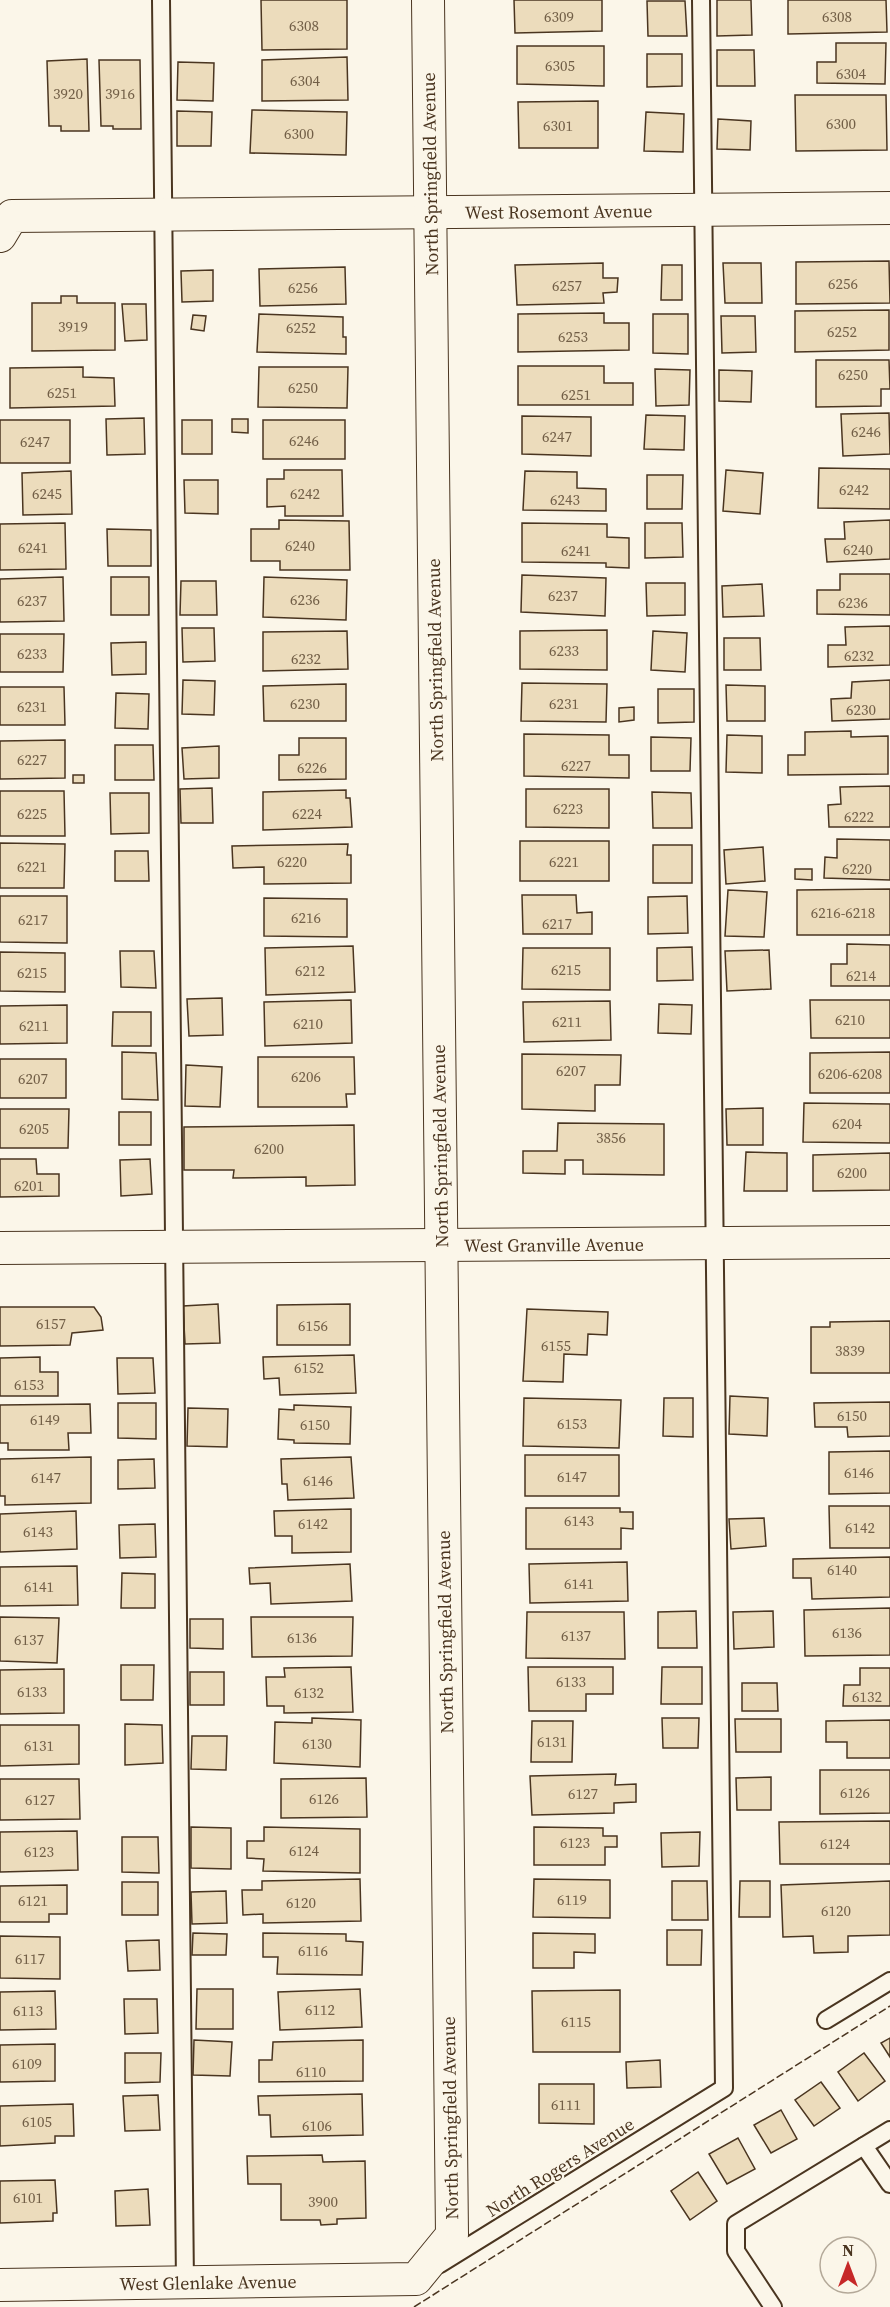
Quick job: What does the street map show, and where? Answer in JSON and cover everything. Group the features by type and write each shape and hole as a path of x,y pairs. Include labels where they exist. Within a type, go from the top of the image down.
{"street":[{"name":"North Springfield Avenue","path":"416,2279 452,2235 428,0"},
{"name":"West Rosemont Avenue","path":"6,226 164,215 890,208"},
{"name":"West Granville Avenue","path":"0,1248 890,1242"},
{"name":"West Glenlake Avenue","path":"0,2285 416,2279"}],"lane":[{"path":"161,0 185,2283"},
{"path":"701,0 715,1244"},
{"name":"North Rogers Avenue","path":"416,2279 724,2088 715,1244"},
{"path":"826,2020 890,1981"},
{"path":"773,2307 736,2251 736,2224 890,2130"},
{"path":"864,2146 890,2184"}],"building":[{"path":"261,0 347,0 347,49 262,50"},
{"path":"514,0 602,0 602,31 515,33"},
{"path":"717,0 751,0 752,35 717,36"},
{"path":"788,0 886,0 887,32 788,34"},
{"path":"647,1 685,1 687,36 648,36"},
{"path":"836,43 886,43 885,84 817,83 817,62 836,62"},
{"path":"517,46 604,46 604,86 517,84"},
{"path":"717,50 754,50 755,86 717,86"},
{"path":"647,54 682,54 682,86 647,87"},
{"path":"347,57 348,100 262,101 262,60"},
{"path":"87,59 89,131 61,131 61,126 49,126 47,61"},
{"path":"99,60 140,60 141,129 113,129 113,126 101,126"},
{"path":"178,62 214,63 213,101 177,100"},
{"path":"795,95 886,95 887,150 796,151"},
{"path":"598,101 598,148 519,148 518,102"},
{"path":"252,110 347,112 346,155 250,153"},
{"path":"177,111 212,112 211,146 177,146"},
{"path":"646,112 684,114 683,152 644,151"},
{"path":"718,119 751,121 750,150 717,149"},
{"path":"889,261 890,303 796,304 796,262"},
{"path":"603,263 603,278 618,278 617,292 603,293 604,303 517,305 515,265"},
{"path":"723,263 761,263 762,303 725,303"},
{"path":"662,265 682,265 682,300 661,300"},
{"path":"345,267 346,304 260,306 259,269"},
{"path":"213,270 213,301 182,302 181,271"},
{"path":"61,296 77,296 77,303 115,303 115,350 32,351 32,303 61,303"},
{"path":"122,304 146,304 147,340 125,341"},
{"path":"889,310 889,350 795,352 795,311"},
{"path":"604,313 604,323 629,323 629,350 518,352 518,314"},
{"path":"259,314 343,317 346,354 257,352"},
{"path":"653,314 688,314 688,354 653,353"},
{"path":"193,315 206,316 204,331 191,329"},
{"path":"721,316 755,316 756,352 722,353"},
{"path":"816,360 889,360 890,389 881,389 881,406 816,407"},
{"path":"518,366 604,366 604,383 633,383 633,405 518,405"},
{"path":"83,367 83,377 114,378 115,406 10,408 10,368"},
{"path":"259,367 348,367 347,408 258,407"},
{"path":"655,369 690,370 689,405 656,406"},
{"path":"719,370 752,371 751,402 719,401"},
{"path":"889,413 890,454 843,456 841,414"},
{"path":"646,415 685,416 684,450 644,449"},
{"path":"522,416 591,417 591,456 522,454"},
{"path":"144,418 145,454 107,455 106,419"},
{"path":"232,419 248,419 248,433 232,432"},
{"path":"0,420 70,420 70,463 0,463"},
{"path":"182,420 212,420 212,454 182,454"},
{"path":"263,420 345,420 345,459 263,459"},
{"path":"819,468 890,469 890,509 818,508"},
{"path":"284,470 342,470 343,516 285,516 285,506 267,507 267,479 284,479"},
{"path":"726,470 763,473 760,514 723,511"},
{"path":"71,471 72,514 23,515 22,473"},
{"path":"525,471 577,472 577,488 606,489 606,511 523,510"},
{"path":"647,475 683,475 682,509 647,509"},
{"path":"184,480 218,480 218,514 185,513"},
{"path":"279,520 349,521 350,570 280,570 280,561 251,561 251,529 279,529"},
{"path":"890,520 890,559 827,562 825,539 845,539 844,522"},
{"path":"65,523 66,569 0,570 0,524"},
{"path":"522,523 607,524 607,537 629,538 629,568 606,567 606,563 522,562"},
{"path":"645,523 682,523 683,557 645,558"},
{"path":"107,529 151,530 151,566 108,566"},
{"path":"840,574 890,574 890,615 817,614 817,590 840,590"},
{"path":"522,575 606,578 605,616 521,612"},
{"path":"63,577 64,621 0,622 0,579"},
{"path":"111,577 149,577 149,615 111,615"},
{"path":"264,577 347,580 346,620 263,617"},
{"path":"181,581 216,581 217,615 180,615"},
{"path":"646,583 685,583 685,615 647,616"},
{"path":"762,584 764,616 723,617 722,586"},
{"path":"890,626 890,665 828,667 828,645 846,645 845,627"},
{"path":"182,628 214,628 215,661 183,662"},
{"path":"607,630 607,670 520,669 520,631"},
{"path":"347,631 348,669 263,671 263,632"},
{"path":"653,631 687,633 685,672 651,670"},
{"path":"0,634 64,634 63,672 0,672"},
{"path":"724,638 760,638 761,670 724,670"},
{"path":"146,642 146,674 112,675 111,643"},
{"path":"183,680 215,681 214,715 182,714"},
{"path":"890,680 890,719 832,721 831,699 851,698 852,682"},
{"path":"522,683 607,684 606,722 521,721"},
{"path":"346,684 346,721 264,721 263,686"},
{"path":"726,685 765,686 765,721 727,721"},
{"path":"0,687 64,687 65,725 0,725"},
{"path":"658,689 694,689 694,722 658,723"},
{"path":"116,693 149,694 148,729 115,728"},
{"path":"634,707 634,720 619,722 619,708"},
{"path":"851,731 851,737 888,736 888,774 788,775 788,755 805,755 805,732"},
{"path":"524,734 609,735 609,755 629,755 629,778 524,776"},
{"path":"727,735 762,736 762,773 726,772"},
{"path":"651,737 691,738 690,771 651,771"},
{"path":"299,738 346,738 346,779 279,780 279,755 299,755"},
{"path":"65,740 65,778 0,779 0,741"},
{"path":"115,745 153,745 154,780 115,780"},
{"path":"219,746 219,778 184,779 182,748"},
{"path":"73,775 84,775 84,783 73,783"},
{"path":"890,786 890,827 829,827 828,805 841,804 840,787"},
{"path":"212,788 213,823 181,823 180,789"},
{"path":"526,789 609,789 609,828 526,827"},
{"path":"346,790 346,798 350,798 352,827 263,830 263,792"},
{"path":"0,791 64,791 65,836 0,836"},
{"path":"652,792 691,793 692,828 653,828"},
{"path":"110,793 149,793 149,833 111,834"},
{"path":"837,839 890,840 890,880 824,878 825,857 837,858"},
{"path":"520,841 609,841 609,881 520,881"},
{"path":"0,843 65,844 64,888 0,888"},
{"path":"348,844 347,855 351,855 351,883 264,884 264,867 233,868 232,846"},
{"path":"653,845 692,845 692,883 653,883"},
{"path":"763,847 765,881 726,884 724,850"},
{"path":"115,851 148,851 149,881 115,881"},
{"path":"795,869 812,869 812,880 795,879"},
{"path":"890,889 890,935 797,935 797,890"},
{"path":"728,890 767,892 764,937 725,936"},
{"path":"522,895 576,895 577,913 592,912 592,934 523,934"},
{"path":"0,896 67,896 67,943 0,942"},
{"path":"687,896 688,933 648,934 648,897"},
{"path":"264,898 347,899 347,937 264,936"},
{"path":"847,944 890,945 890,986 831,986 831,964 847,964"},
{"path":"353,946 355,992 266,995 265,948"},
{"path":"692,947 693,980 657,981 657,948"},
{"path":"523,948 610,948 610,990 522,989"},
{"path":"769,950 771,989 727,991 725,951"},
{"path":"120,951 154,951 156,988 121,987"},
{"path":"0,952 65,953 65,992 0,991"},
{"path":"222,998 223,1035 189,1036 187,999"},
{"path":"351,1000 352,1043 265,1046 264,1002"},
{"path":"810,1000 890,1000 890,1038 811,1038"},
{"path":"610,1001 611,1040 524,1042 523,1002"},
{"path":"659,1004 692,1005 691,1034 658,1033"},
{"path":"67,1005 67,1043 0,1044 0,1006"},
{"path":"113,1012 151,1012 151,1046 112,1046"},
{"path":"122,1052 156,1053 158,1100 122,1099"},
{"path":"890,1052 890,1093 810,1093 810,1053"},
{"path":"522,1054 621,1055 620,1085 595,1085 595,1111 522,1109"},
{"path":"258,1057 354,1057 355,1094 346,1094 347,1107 258,1107"},
{"path":"0,1059 66,1059 66,1098 0,1098"},
{"path":"186,1065 222,1067 220,1107 185,1106"},
{"path":"804,1103 890,1104 890,1143 803,1142"},
{"path":"763,1108 763,1145 727,1145 726,1109"},
{"path":"0,1109 69,1109 68,1148 0,1148"},
{"path":"119,1112 151,1112 151,1145 119,1145"},
{"path":"558,1123 664,1124 664,1175 583,1174 583,1160 565,1160 565,1174 523,1173 523,1151 557,1151"},
{"path":"354,1125 355,1185 306,1186 306,1177 233,1178 234,1170 184,1170 184,1127"},
{"path":"746,1152 787,1153 787,1191 744,1191"},
{"path":"890,1153 890,1190 813,1191 813,1155"},
{"path":"0,1159 36,1159 37,1174 59,1174 59,1196 0,1197"},
{"path":"150,1159 152,1194 121,1196 120,1160"},
{"path":"218,1304 220,1343 185,1344 183,1306"},
{"path":"350,1304 350,1345 277,1345 277,1305"},
{"path":"0,1307 94,1307 101,1317 103,1330 72,1333 70,1345 0,1346"},
{"path":"527,1309 608,1312 607,1335 588,1334 587,1355 564,1354 563,1382 523,1381"},
{"path":"890,1321 890,1373 811,1373 811,1327 830,1327 830,1322"},
{"path":"354,1355 356,1393 280,1395 279,1378 264,1379 263,1357"},
{"path":"40,1357 40,1372 58,1372 58,1396 0,1396 0,1358"},
{"path":"117,1358 153,1358 155,1393 118,1394"},
{"path":"730,1396 768,1398 767,1436 729,1434"},
{"path":"524,1398 621,1400 619,1448 523,1446"},
{"path":"664,1398 693,1398 693,1437 663,1436"},
{"path":"890,1402 890,1436 848,1437 847,1427 815,1427 814,1403"},
{"path":"118,1403 156,1403 156,1439 118,1438"},
{"path":"90,1404 91,1433 68,1433 69,1450 8,1450 8,1443 0,1443 0,1405"},
{"path":"294,1405 351,1407 350,1444 294,1443 294,1440 278,1439 279,1409 294,1410"},
{"path":"188,1408 228,1409 227,1447 187,1446"},
{"path":"890,1451 890,1493 829,1494 829,1452"},
{"path":"525,1455 619,1455 619,1496 525,1496"},
{"path":"91,1457 91,1503 5,1505 5,1496 0,1496 0,1459"},
{"path":"351,1457 354,1498 288,1500 287,1484 282,1484 281,1459"},
{"path":"154,1459 155,1488 118,1489 118,1460"},
{"path":"829,1506 890,1506 890,1548 830,1548"},
{"path":"526,1508 620,1508 620,1512 633,1512 633,1529 621,1528 621,1549 526,1549"},
{"path":"351,1509 351,1552 292,1553 292,1536 275,1536 274,1511"},
{"path":"76,1511 77,1549 0,1552 0,1514"},
{"path":"764,1518 766,1546 731,1549 729,1519"},
{"path":"155,1524 156,1557 120,1558 119,1525"},
{"path":"890,1557 890,1597 812,1599 811,1578 793,1578 793,1559"},
{"path":"627,1562 628,1601 530,1603 529,1564"},
{"path":"350,1564 352,1601 271,1604 270,1583 250,1584 249,1568"},
{"path":"77,1566 78,1605 0,1606 0,1567"},
{"path":"122,1573 155,1574 155,1608 121,1608"},
{"path":"890,1608 890,1655 805,1656 804,1610"},
{"path":"696,1611 697,1648 658,1648 658,1612"},
{"path":"773,1611 774,1647 734,1649 733,1612"},
{"path":"527,1612 624,1612 625,1659 526,1658"},
{"path":"0,1617 59,1618 57,1663 0,1661"},
{"path":"251,1617 353,1617 352,1656 252,1657"},
{"path":"190,1619 223,1619 223,1649 190,1648"},
{"path":"121,1665 154,1665 153,1700 121,1700"},
{"path":"351,1667 353,1712 284,1713 284,1706 267,1706 266,1677 285,1677 284,1668"},
{"path":"528,1667 613,1667 613,1694 586,1694 586,1711 529,1711"},
{"path":"662,1667 702,1667 702,1704 661,1704"},
{"path":"860,1668 890,1668 890,1706 843,1706 844,1685 860,1685"},
{"path":"64,1669 64,1713 0,1714 0,1670"},
{"path":"190,1672 224,1672 224,1705 190,1705"},
{"path":"742,1683 777,1683 778,1711 742,1711"},
{"path":"312,1718 361,1720 360,1767 274,1763 275,1722 312,1723"},
{"path":"662,1718 699,1718 698,1748 663,1748"},
{"path":"735,1719 781,1719 781,1752 736,1752"},
{"path":"890,1720 890,1758 847,1758 847,1742 826,1742 826,1721"},
{"path":"532,1721 573,1721 572,1762 531,1762"},
{"path":"125,1724 162,1725 163,1763 125,1765"},
{"path":"0,1725 79,1725 79,1764 0,1766"},
{"path":"192,1736 227,1736 226,1770 191,1769"},
{"path":"820,1770 890,1770 890,1813 820,1814"},
{"path":"616,1774 615,1785 636,1784 636,1802 614,1803 614,1813 532,1815 530,1776"},
{"path":"771,1777 771,1810 737,1810 736,1778"},
{"path":"366,1778 367,1817 281,1818 281,1779"},
{"path":"0,1779 79,1779 80,1819 0,1820"},
{"path":"890,1821 890,1864 780,1864 779,1822"},
{"path":"191,1827 231,1828 231,1869 191,1868"},
{"path":"264,1827 360,1829 360,1873 263,1871 264,1859 247,1858 247,1841 264,1841"},
{"path":"534,1827 603,1828 603,1836 617,1836 617,1847 605,1847 605,1865 534,1865"},
{"path":"77,1831 78,1870 0,1872 0,1832"},
{"path":"700,1832 699,1866 662,1867 661,1833"},
{"path":"122,1837 158,1837 159,1873 122,1872"},
{"path":"360,1879 361,1921 263,1923 263,1914 243,1915 242,1890 262,1890 262,1881"},
{"path":"534,1879 610,1880 610,1918 533,1917"},
{"path":"672,1881 707,1881 708,1920 672,1920"},
{"path":"740,1881 770,1881 770,1917 739,1917"},
{"path":"890,1881 890,1935 848,1936 848,1952 814,1953 813,1936 783,1937 781,1885"},
{"path":"122,1882 158,1882 158,1915 122,1915"},
{"path":"67,1885 67,1914 49,1914 49,1922 0,1922 0,1886"},
{"path":"226,1891 227,1923 192,1924 191,1892"},
{"path":"667,1930 702,1930 701,1965 667,1965"},
{"path":"193,1933 227,1934 226,1955 192,1955"},
{"path":"263,1933 346,1934 346,1941 363,1942 362,1975 277,1974 278,1957 263,1957"},
{"path":"533,1933 595,1934 595,1953 574,1952 574,1968 533,1968"},
{"path":"0,1936 60,1937 60,1979 0,1978"},
{"path":"159,1940 160,1970 128,1971 126,1941"},
{"path":"197,1989 233,1989 233,2029 196,2029"},
{"path":"360,1989 362,2027 280,2030 278,1992"},
{"path":"620,1990 620,2052 533,2052 532,1991"},
{"path":"55,1991 56,2029 0,2030 0,1992"},
{"path":"124,1999 157,1999 158,2033 125,2034"},
{"path":"890,2038 890,2057 881,2043"},
{"path":"194,2040 232,2042 230,2076 193,2075"},
{"path":"363,2040 363,2081 259,2082 259,2060 272,2060 273,2042"},
{"path":"55,2044 55,2081 0,2082 0,2045"},
{"path":"125,2053 161,2053 160,2082 125,2083"},
{"path":"864,2053 885,2081 858,2101 838,2072"},
{"path":"660,2060 661,2087 627,2088 626,2062"},
{"path":"821,2082 840,2108 814,2126 795,2100"},
{"path":"539,2084 594,2084 594,2124 539,2123"},
{"path":"362,2094 363,2135 271,2137 270,2115 259,2115 258,2096"},
{"path":"158,2095 160,2130 125,2131 123,2096"},
{"path":"73,2104 74,2136 55,2136 55,2143 0,2146 0,2106"},
{"path":"781,2110 797,2139 771,2153 754,2125"},
{"path":"738,2138 755,2169 727,2184 709,2154"},
{"path":"322,2155 323,2162 365,2161 366,2218 337,2219 337,2224 321,2225 320,2220 281,2220 281,2184 248,2184 247,2156"},
{"path":"698,2172 717,2201 690,2220 671,2191"},
{"path":"55,2180 57,2213 53,2213 53,2221 0,2223 0,2181"},
{"path":"148,2189 150,2225 116,2226 115,2191"}],"fence":[{"path":"414,2307 890,2006"}]}
